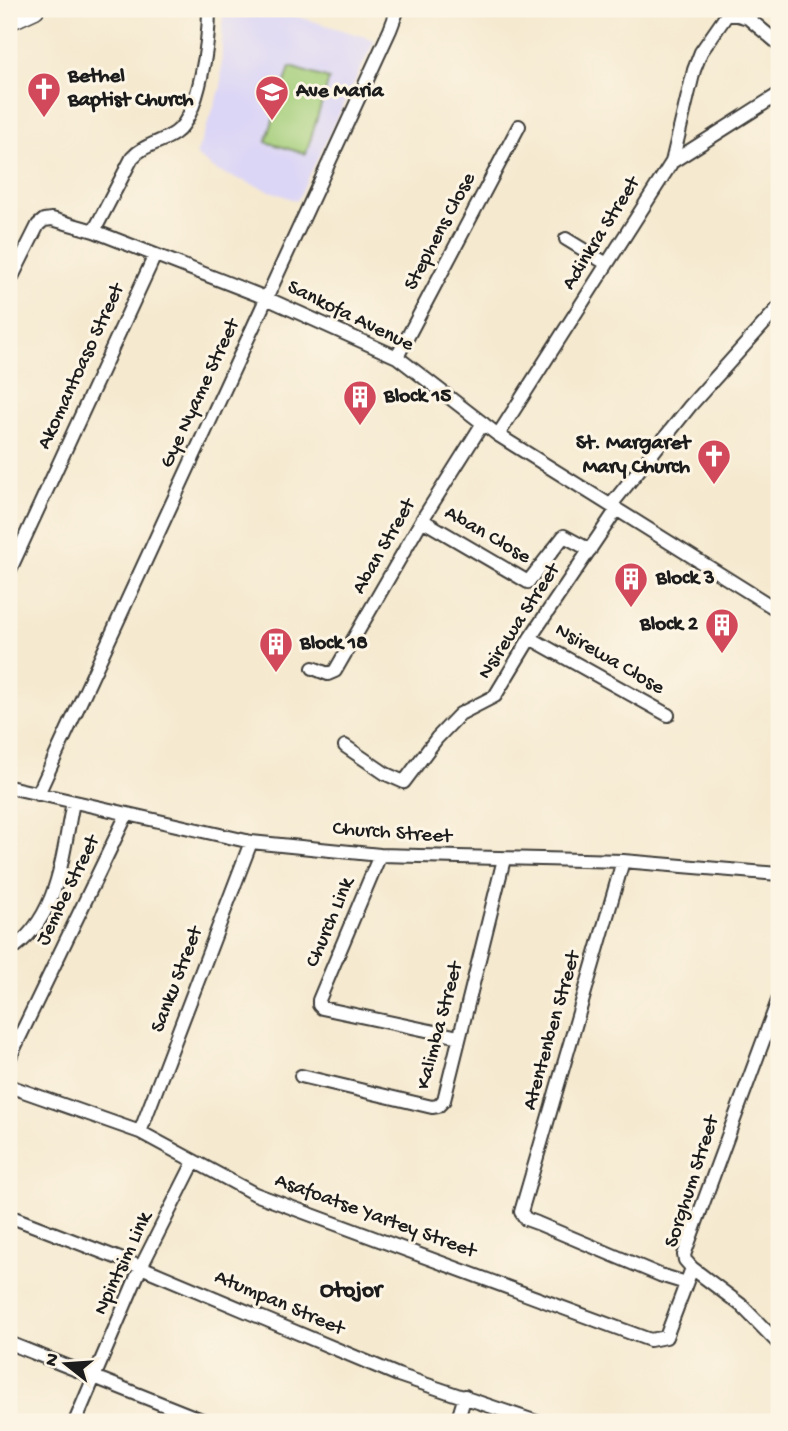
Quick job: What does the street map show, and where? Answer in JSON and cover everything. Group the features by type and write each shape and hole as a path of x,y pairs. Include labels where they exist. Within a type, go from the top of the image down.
{"main road":[{"path":"9,21 35,9"}],"street":[{"path":"94,231 132,158 139,150 176,133 185,121 204,69 209,9"},
{"name":"Gye Nyame Street","path":"38,794 398,9"},
{"path":"671,162 694,70 701,52 726,16 734,14 748,18 779,44"},
{"name":"Adinkra Street","path":"498,435 671,162 779,94"},
{"name":"Stephens Close","path":"397,357 519,126"},
{"name":"Sankofa Avenue","path":"9,283 38,225 44,220 60,220 266,298 397,357 498,435 779,611"},
{"path":"566,239 607,264"},
{"name":"Akomantoaso Street","path":"9,572 155,255"},
{"name":"Nsirewa Street","path":"345,746 386,774 404,782 437,738 460,715 495,696 530,638 590,550 614,507 690,406 779,307"},
{"name":"Aban Street","path":"313,668 328,674 335,671 422,520 483,423"},
{"name":"Aban Close","path":"422,520 528,582 564,536 590,550"},
{"name":"Nsirewa Close","path":"530,638 668,715"},
{"name":"Church Street","path":"9,788 251,842 380,855 623,861 779,874"},
{"path":"9,951 24,942 46,912 54,890 73,802"},
{"name":"Jembe Street","path":"9,1059 127,814"},
{"name":"Sanku Street","path":"140,1132 251,842"},
{"name":"Church Link","path":"380,855 319,1005 322,1009 459,1037"},
{"name":"Kalimba Street","path":"301,1076 432,1107 438,1106 443,1100 504,859"},
{"name":"Atentenben Street","path":"623,861 521,1212 526,1219 660,1275 686,1283"},
{"name":"Sorghum Street","path":"779,998 684,1255 692,1268 741,1305 779,1344"},
{"name":"Asafoatse Yartey Street","path":"9,1086 140,1132 255,1194 650,1340 666,1337 692,1268"},
{"name":"Npintsim Link","path":"75,1422 142,1267 194,1162"},
{"name":"Atumpan Street","path":"9,1216 142,1267 398,1375 537,1422"},
{"path":"9,1343 206,1422"},
{"path":"457,1422 465,1396"}],"shaded area":[{"name":"Ave Maria","path":"223,9 273,9 375,40 297,201 217,171 196,155 221,88"}],"green space":[{"path":"290,67 329,79 306,154 266,142"}],"place":[{"name":"Bethel Baptist Church","path":"44,119"},
{"name":"Ave Maria","path":"272,122"},
{"name":"Block 15","path":"360,427"},
{"name":"St. Margaret Mary Church","path":"714,486"},
{"name":"Block 3","path":"631,609"},
{"name":"Block 2","path":"722,655"},
{"name":"Block 18","path":"276,674"}],"district":[{"name":"Otojor","path":"351,1291"}]}
